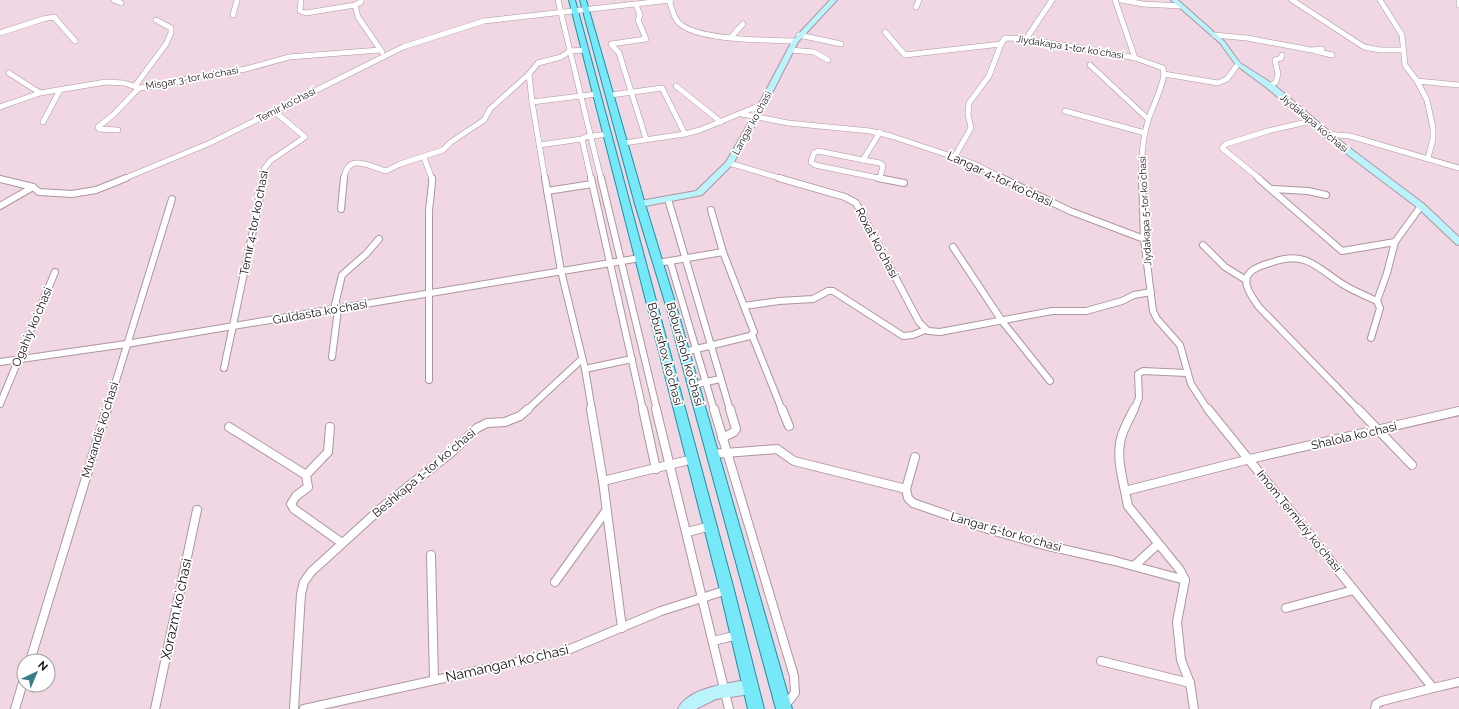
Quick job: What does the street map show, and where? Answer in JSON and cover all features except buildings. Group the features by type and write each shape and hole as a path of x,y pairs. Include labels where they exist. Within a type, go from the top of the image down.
{"main road":[{"name":"Boburshox ko'chasi","path":"572,0 581,7 585,50 711,526 756,709"},
{"name":"Boburshoh koʻchasi","path":"581,7 611,95 640,204 684,352 784,708"}],"street":[{"path":"114,0 121,4"},
{"path":"233,15 237,0"},
{"path":"301,0 300,11 306,13 355,5 361,0"},
{"path":"558,0 729,709"},
{"path":"670,0 678,21 684,26 698,32 731,37 797,38 842,44"},
{"name":"Temir ko'chasi","path":"0,179 33,187 40,192 57,194 78,194 96,190 197,149 414,43 475,23 562,12 581,7 636,5 670,0"},
{"name":"Langar koʻchasi","path":"640,204 699,193 729,164 756,117 797,38 834,0"},
{"path":"916,7 919,0"},
{"path":"1026,39 1052,0"},
{"path":"1115,0 1135,58"},
{"path":"1121,0 1143,4 1181,6"},
{"name":"Jiydakapa ko'chasi","path":"1174,0 1222,42 1238,64 1270,86 1326,134 1421,206 1459,242"},
{"path":"1292,0 1358,45 1373,50 1403,50"},
{"path":"1380,0 1402,35 1405,65 1417,81 1427,100 1434,139 1428,158"},
{"path":"355,5 358,17 380,50 386,56"},
{"path":"636,5 640,15 638,20 646,39 611,44 618,53 646,140"},
{"path":"0,33 43,19 54,17 75,41"},
{"path":"118,130 99,129 98,127 113,116 137,87 142,80 146,68 167,42 172,31 171,28 156,20"},
{"path":"731,37 743,24"},
{"path":"886,32 905,55 1001,44"},
{"path":"1214,35 1247,38 1332,55"},
{"name":"Jiydakapa 1-tor koʻchasi","path":"955,156 971,128 968,114 969,103 989,76 1001,44 1005,38 1026,39 1135,58 1163,68 1164,74"},
{"path":"1311,50 1322,49"},
{"name":"Misgar 3-tor koʻchasi","path":"0,106 40,93 106,82 116,82 137,87 180,82 196,77 246,69 289,57 380,50"},
{"path":"341,209 345,170 351,164 356,162 386,171 400,164 424,158 443,150 451,142 484,120 490,109 529,74 538,63 561,57 570,51 585,50"},
{"path":"790,50 814,52 828,60"},
{"path":"1270,86 1276,82 1278,74 1275,60 1282,57 1282,55"},
{"path":"1164,74 1218,84 1229,78 1238,64"},
{"path":"1090,65 1148,119"},
{"path":"9,73 40,93"},
{"path":"529,74 532,102 561,271 585,369 603,482 622,628"},
{"name":"Jiydakapa 5-tor koʻchasi","path":"1151,292 1144,239 1141,151 1148,119 1163,81 1164,74"},
{"path":"1417,81 1459,85"},
{"path":"676,86 721,122"},
{"path":"611,95 662,88 685,134"},
{"path":"43,122 60,90"},
{"path":"532,102 597,94"},
{"path":"624,143 685,134 742,114 763,104"},
{"name":"Temir 4-tor koʻchasi","path":"224,368 265,173 264,169 270,161 305,136 274,111"},
{"path":"1065,111 1145,133"},
{"name":"Langar 4-tor koʻchasi","path":"742,114 788,123 880,132 955,156 1070,212 1144,239"},
{"path":"1311,121 1268,131 1222,147 1223,151 1272,189 1342,251 1395,242"},
{"path":"863,160 880,132"},
{"path":"539,145 608,134"},
{"path":"1326,134 1350,136 1459,168"},
{"path":"582,139 656,469"},
{"path":"880,178 883,166 863,160 818,151 814,153 811,162 816,165 904,183"},
{"path":"424,158 433,181 430,193 429,380"},
{"name":"Roxat koʻchasi","path":"729,164 845,197 856,204 919,322 925,330"},
{"path":"547,191 592,184"},
{"path":"0,206 33,187"},
{"path":"1272,189 1308,191 1326,195"},
{"name":"Muxandis koʻchasi","path":"32,653 172,198"},
{"path":"668,199 710,346 736,429 734,432 722,438"},
{"path":"1377,301 1387,273 1395,242 1421,206"},
{"path":"711,210 724,252 754,332 752,335 789,426"},
{"path":"332,357 336,309 342,275 366,254 379,239"},
{"path":"1203,245 1225,267 1246,280"},
{"path":"954,247 1002,320 1050,381"},
{"path":"658,263 724,252"},
{"path":"1371,338 1380,308 1377,301 1346,285 1307,261 1296,257 1286,258 1249,273 1246,280 1247,286 1259,307 1412,465"},
{"name":"Guldasta koʻchasi","path":"0,362 126,344 640,258"},
{"path":"670,261 726,453 794,676 796,688 795,696 784,708"},
{"name":"Ogahiy koʻchasi","path":"0,404 55,272"},
{"path":"744,306 779,301 813,299 828,291 833,291 903,336 913,335 925,330 928,332 940,332 1052,311 1086,311 1122,301 1134,295 1151,292"},
{"name":"Imom Termiziy koʻchasi","path":"1151,292 1153,311 1157,319 1180,345 1187,373 1196,392 1209,411 1250,459 1433,688"},
{"path":"684,352 752,335"},
{"name":"Beshkapa 1-tor koʼchasi","path":"294,709 301,594 304,582 311,572 342,543 478,428 487,423 505,422 520,416 582,359"},
{"path":"585,369 632,359"},
{"path":"1187,373 1143,371 1138,374 1139,398 1122,435 1120,448 1120,468 1128,506 1180,570 1185,580 1178,609 1177,622 1181,660 1190,683 1194,709"},
{"path":"693,385 720,379"},
{"name":"Shalola koʻchasi","path":"1125,491 1250,459 1379,431 1459,411"},
{"path":"229,427 306,475 308,487 296,496 291,504 294,509 342,543"},
{"path":"306,475 328,452 330,428"},
{"path":"712,454 777,449 794,461 906,489 915,457"},
{"path":"603,482 693,460"},
{"name":"Langar 5-tor koʻchasi","path":"906,489 908,498 913,503 991,530 1036,543 1134,566 1185,580"},
{"name":"Xorazm koʻchasi","path":"155,709 197,510"},
{"path":"555,582 606,511"},
{"path":"687,532 711,526"},
{"path":"1134,566 1158,544"},
{"path":"431,555 434,680"},
{"name":"Namangan koʻchasi","path":"304,709 563,652 662,611 727,590"},
{"path":"1286,608 1354,590"},
{"path":"713,641 738,635"},
{"path":"1101,661 1190,683"},
{"path":"1375,709 1376,704 1382,701 1459,682"},
{"path":"685,709 698,699 716,691 751,687"},
{"path":"15,709 20,693"}]}
